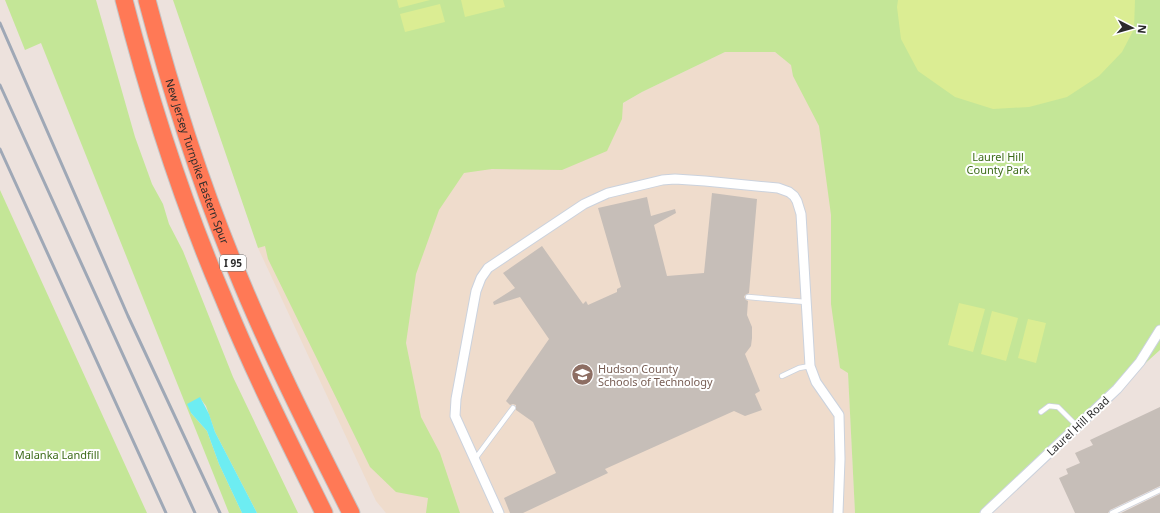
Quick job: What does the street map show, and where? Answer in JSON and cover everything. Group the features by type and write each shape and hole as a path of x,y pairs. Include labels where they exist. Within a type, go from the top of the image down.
{"highway":[{"name":"New Jersey Turnpike Eastern Spur","path":"124,0 138,56 162,133 203,250 255,370 324,513"},
{"name":"New Jersey Turnpike Eastern Spur","path":"147,0 182,122 214,215 234,266 262,331 316,445 351,513"},
{"path":"316,445 364,513"}],"street":[{"path":"499,513 455,416 455,407 476,291 480,278 488,268 573,210 596,198 608,193 649,183 675,179 705,180 771,187 789,192 797,201 801,214 810,366 816,382 839,415 838,513"},
{"name":"Laurel Hill Road","path":"985,513 1078,427 1129,376 1150,348 1160,330"}],"lane":[{"path":"748,297 806,302"},
{"path":"782,376 799,368 810,366"},
{"path":"1041,412 1049,406 1058,407 1078,427"},
{"path":"474,460 513,408"},
{"path":"1112,513 1160,490"}],"shaded area":[{"name":"Hudson County Schools of Technology","path":"725,52 775,52 799,71 831,134 842,244 855,513 386,513 376,501 258,248 452,179 532,135 590,123 642,92"}],"green space":[{"path":"5,0 96,0 135,137 152,184 163,204 169,224 183,251 233,377 298,513 257,513 215,432 206,406 200,398 191,413 207,431 219,464 242,513 229,513 41,43 25,50"},
{"name":"Laurel Hill County Park","path":"173,0 1160,0 1160,350 979,513 855,513 848,373 840,368 831,304 831,215 819,126 793,76 791,65 775,52 725,52 642,92 623,103 622,119 607,151 562,170 492,169 464,173 439,210 416,274 406,343 421,417 440,453 460,513 426,513 428,498 396,492 370,467 268,259 265,246 258,248"},
{"path":"397,0 430,0 399,8"},
{"path":"461,0 503,0 505,7 465,17"},
{"path":"898,0 1135,0 1134,29 1122,52 1099,76 1067,97 1029,107 993,109 955,97 918,71 901,39 897,7"},
{"path":"440,4 445,22 405,32 400,14"},
{"name":"Malanka Landfill","path":"0,190 147,513 0,513"},
{"path":"959,303 985,309 973,352 948,345"},
{"path":"992,311 1018,318 1006,361 981,354"},
{"path":"1028,319 1046,323 1036,363 1018,358"}],"water":[{"path":"200,397 209,414 215,432 257,513 242,513 219,464 207,431 191,413 187,404"}],"building":[{"path":"712,193 757,199 749,293 744,297 748,301 747,315 752,327 752,338 751,346 745,354 760,391 755,394 762,410 745,416 734,411 605,469 608,473 523,513 510,513 504,498 556,473 533,422 516,410 516,405 510,405 506,401 549,339 520,297 494,305 493,302 515,288 503,273 542,246 583,304 586,301 588,305 617,292 617,289 621,287 598,208 647,197 651,216 675,209 676,213 654,225 667,276 704,273"},
{"path":"1160,407 1160,486 1110,510 1108,513 1075,513 1059,478 1068,474 1066,469 1080,463 1075,453 1093,445 1090,440"},
{"path":"1160,494 1160,513 1121,513"}],"railway":[{"path":"0,23 128,316 220,513"},
{"path":"0,85 195,513"},
{"path":"0,149 166,513"}],"place":[{"name":"Hudson County Schools of Technology","path":"583,375"}]}
